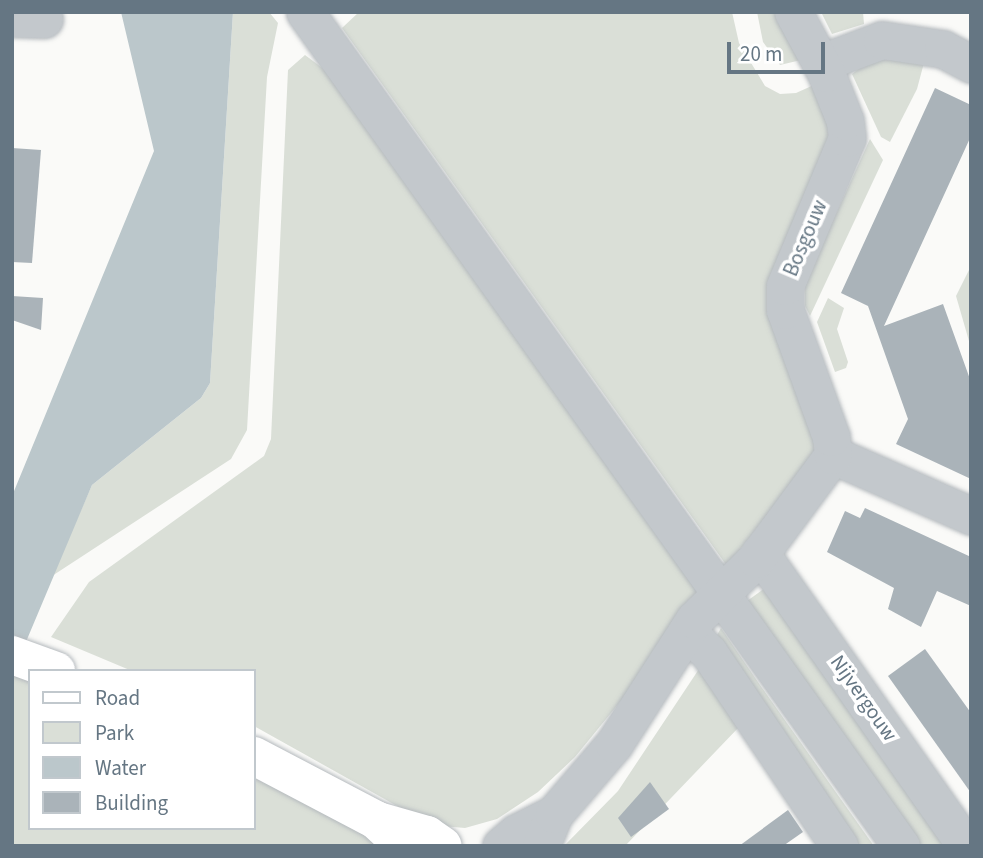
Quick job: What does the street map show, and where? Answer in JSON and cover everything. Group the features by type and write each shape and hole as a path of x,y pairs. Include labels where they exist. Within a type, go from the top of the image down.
{"main road":[{"path":"12,655 50,669"},
{"path":"256,757 376,820 427,835 443,846"},
{"path":"376,820 404,846"}],"street":[{"path":"305,12 901,846"},
{"name":"Bosgouw","path":"793,12 821,63 845,121 847,138 785,286 785,310 831,437 833,455"},
{"path":"821,63 881,40 943,49 971,64"},
{"path":"501,846 516,833 547,830 614,744 687,631 760,553 833,455 971,516"},
{"name":"Nijvergouw","path":"760,553 966,846"},
{"path":"687,631 709,653 839,846"}],"green space":[{"path":"233,12 269,12 278,23 267,77 247,430 231,459 52,576 92,485 201,398 210,383"},
{"path":"359,12 732,12 739,43 765,86 780,94 796,93 816,84 832,131 768,289 817,431 815,454 727,566 342,28"},
{"path":"757,12 780,12 801,60 780,65 763,42"},
{"path":"821,12 863,12 864,24 832,34"},
{"path":"305,55 337,79 700,591 642,675 575,757 538,792 497,819 465,828 431,825 256,727 256,669 127,669 51,637 89,582 264,456 271,439 288,70"},
{"path":"873,58 925,59 917,89 890,142 881,137 852,74"},
{"path":"870,139 883,160 810,316 805,306 805,282"},
{"path":"971,266 971,348 956,296"},
{"path":"828,298 844,308 837,329 848,362 846,368 835,372 817,322"},
{"path":"768,586 949,846 920,846 761,625 747,601"},
{"path":"721,628 874,846 850,846 716,637"},
{"path":"701,666 740,726 625,846 564,846 618,791"},
{"path":"12,667 28,671 28,830 256,830 256,774 397,846 12,846"}],"water":[{"path":"121,12 233,12 210,383 201,398 92,485 12,675 12,496 154,151"}],"building":[{"path":"935,88 971,105 971,136 884,326 943,304 971,382 971,479 896,444 908,419 868,306 841,293"},
{"path":"12,148 41,150 32,263 12,262"},
{"path":"12,296 43,298 41,330 12,320"},
{"path":"865,508 971,557 971,606 937,591 921,627 888,609 894,588 827,552 845,511 860,518"},
{"path":"925,649 971,713 971,793 888,676"},
{"path":"650,782 669,809 631,837 618,818"},
{"path":"788,810 803,832 783,846 739,846"}]}
